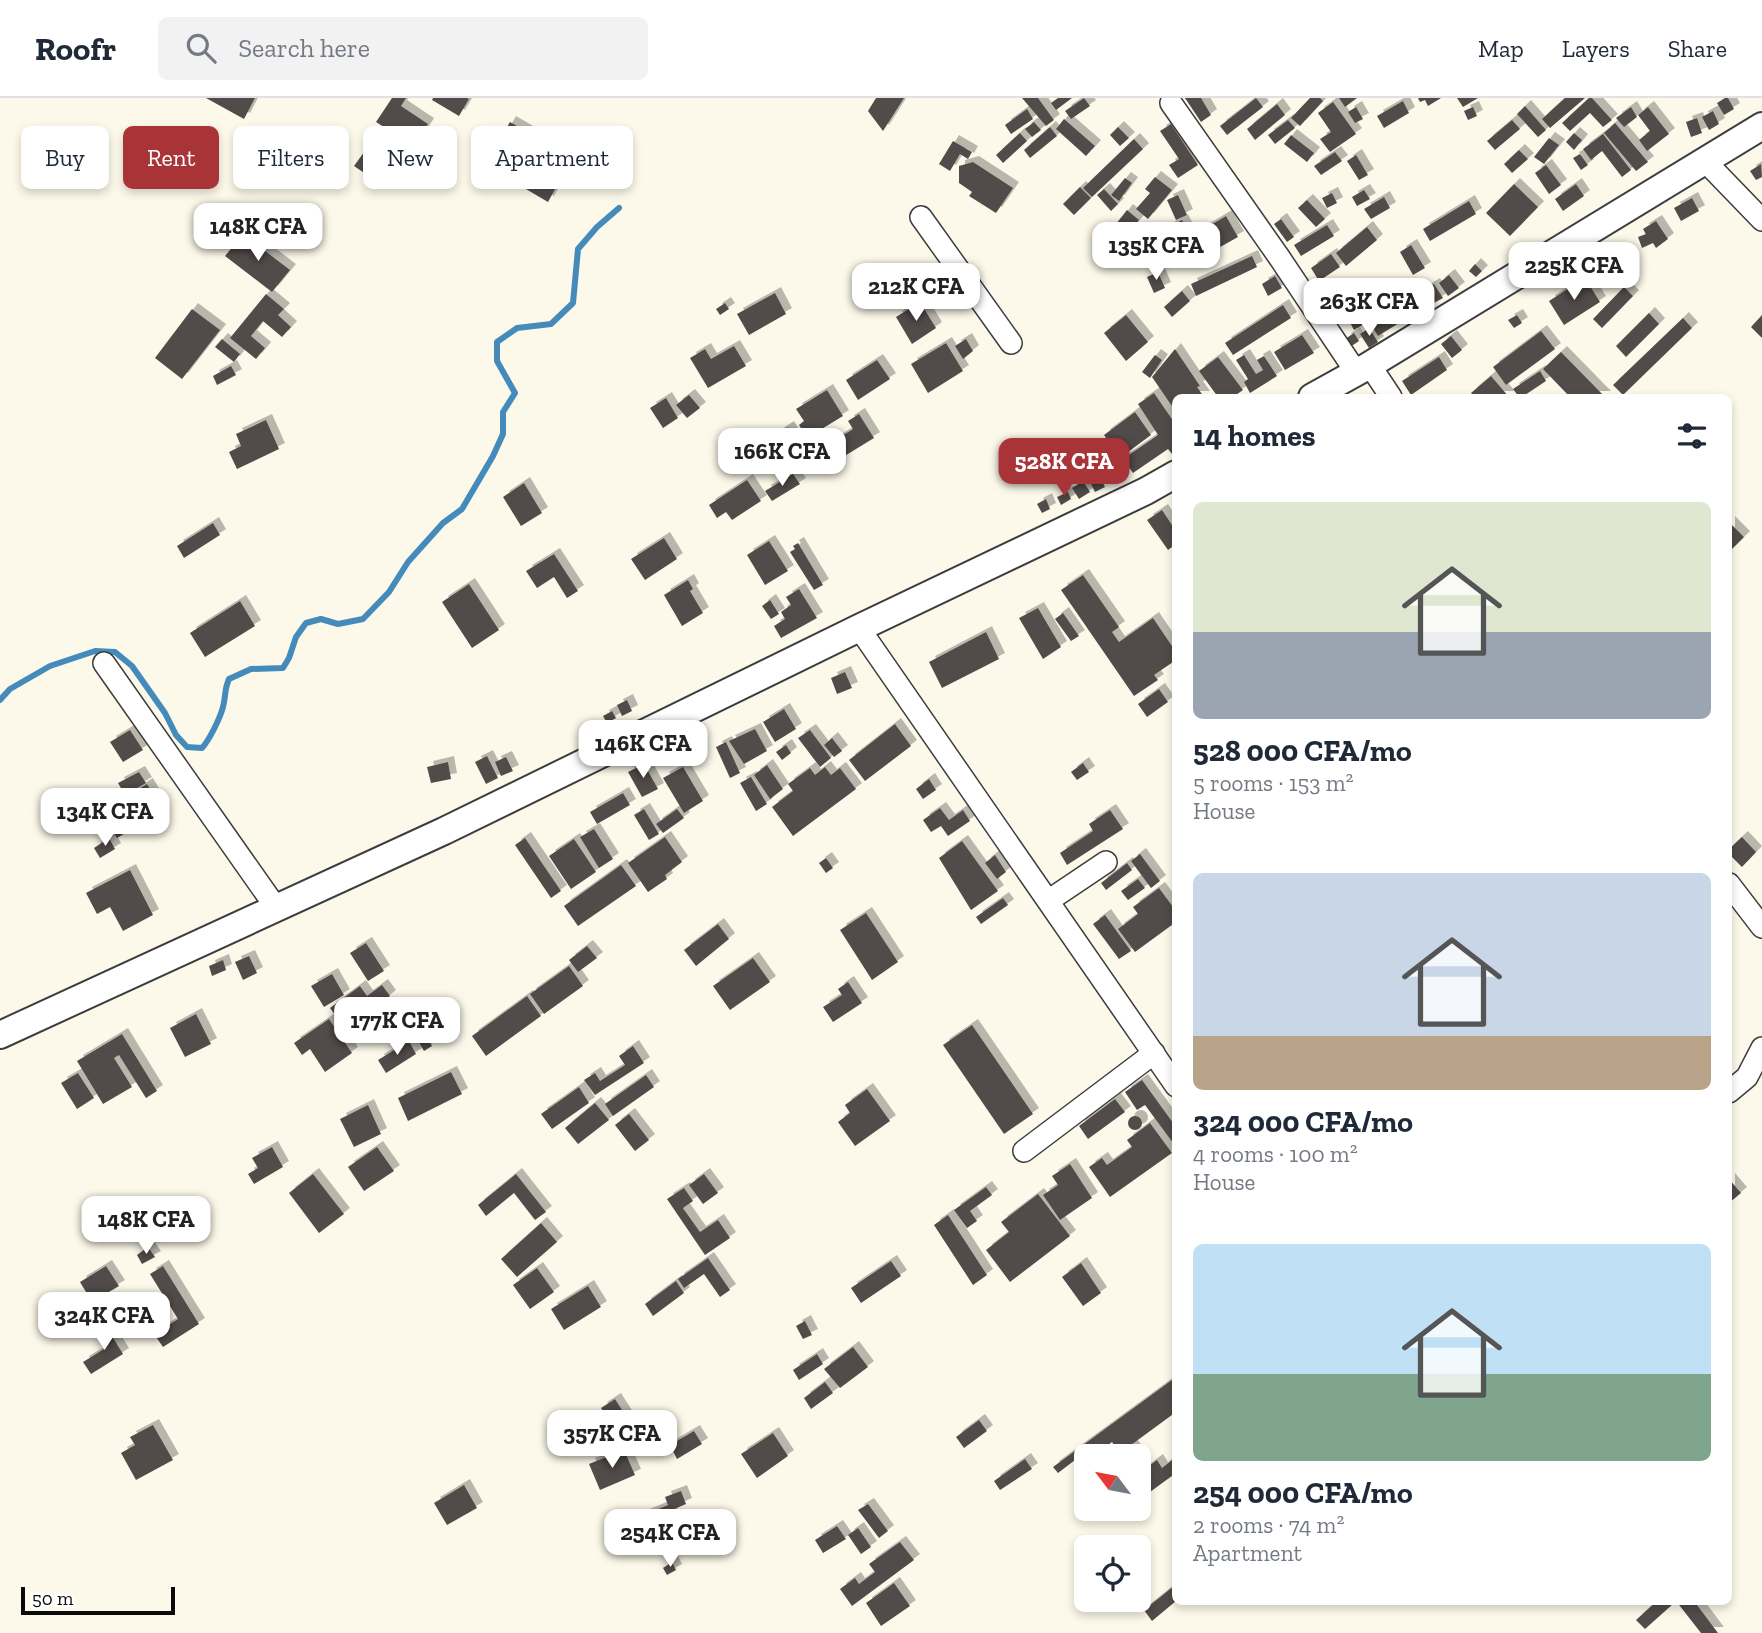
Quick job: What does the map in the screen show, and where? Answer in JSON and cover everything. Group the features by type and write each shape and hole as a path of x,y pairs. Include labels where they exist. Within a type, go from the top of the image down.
{"street":[{"path":"1171,103 1279,257 1362,368 1388,394"},
{"path":"1317,394 1762,126"},
{"path":"1705,161 1762,220"},
{"path":"921,217 1011,343"},
{"path":"0,1035 444,831 1172,476"},
{"path":"859,628 1172,1080"},
{"path":"104,663 277,909"},
{"path":"1048,901 1106,862"},
{"path":"1732,888 1762,927"},
{"path":"1732,1090 1747,1077 1762,1048"},
{"path":"1024,1151 1153,1053"}],"building":[{"path":"206,98 255,98 244,119"},
{"path":"392,98 406,98 401,106 428,124 382,126 376,122"},
{"path":"876,98 904,98 883,131 868,111"},
{"path":"1022,98 1038,98 1054,120 1046,126"},
{"path":"1058,98 1072,98 1056,110 1051,103"},
{"path":"1084,98 1090,106 1071,119 1065,111"},
{"path":"1185,98 1201,98 1211,115 1201,122"},
{"path":"1256,98 1263,107 1227,135 1220,126"},
{"path":"1310,98 1320,98 1323,101 1300,126 1291,118"},
{"path":"1339,98 1357,98 1345,107"},
{"path":"1418,98 1441,98 1428,106 1425,100 1420,102"},
{"path":"1457,98 1478,98 1463,107"},
{"path":"1565,98 1585,98 1550,128 1542,119"},
{"path":"1589,98 1612,120 1603,127 1590,113 1570,131 1562,123"},
{"path":"1728,98 1734,109 1724,115 1717,103"},
{"path":"469,99 459,116 432,100"},
{"path":"1403,101 1409,113 1384,128 1377,116"},
{"path":"1333,102 1356,134 1330,152 1320,139 1331,132 1318,113"},
{"path":"1277,104 1285,115 1255,140 1247,129"},
{"path":"1525,106 1546,130 1538,137 1517,114"},
{"path":"1356,107 1363,119 1355,123 1348,112"},
{"path":"1473,107 1477,116 1468,120 1464,111"},
{"path":"1631,107 1637,117 1624,127 1616,118"},
{"path":"1648,107 1669,134 1647,151 1639,140 1650,131 1638,115"},
{"path":"1027,109 1033,119 1011,134 1005,125"},
{"path":"1713,111 1719,124 1709,130 1702,117"},
{"path":"1697,118 1702,133 1691,137 1686,122"},
{"path":"1064,119 1095,146 1086,156 1056,129"},
{"path":"1288,120 1295,128 1275,144 1268,135"},
{"path":"1512,120 1520,129 1495,150 1487,141"},
{"path":"1034,122 1041,130 1032,137 1025,129"},
{"path":"1615,123 1648,162 1636,171 1604,133"},
{"path":"1171,124 1198,165 1178,178 1169,165 1179,159 1160,131"},
{"path":"1050,127 1057,136 1030,158 1024,150"},
{"path":"1118,127 1129,138 1120,146 1110,135"},
{"path":"1020,133 1027,141 1003,163 996,155"},
{"path":"1574,133 1582,140 1574,150 1566,142"},
{"path":"1603,134 1631,170 1622,177 1602,151 1591,160 1583,149"},
{"path":"1291,135 1314,153 1307,162 1284,144"},
{"path":"1549,138 1559,145 1544,164 1534,157"},
{"path":"1134,139 1143,149 1092,197 1083,188"},
{"path":"953,141 972,152 968,159 960,154 950,171 939,164"},
{"path":"1519,150 1528,159 1512,173 1504,164"},
{"path":"1335,152 1342,161 1321,175 1314,166"},
{"path":"363,154 363,172 354,166"},
{"path":"1580,154 1588,165 1581,170 1573,158"},
{"path":"1356,155 1368,175 1359,180 1347,161"},
{"path":"973,162 1013,188 996,213 969,196 972,192 959,183 959,166"},
{"path":"1761,164 1762,177 1756,180 1750,171"},
{"path":"1546,165 1561,185 1549,194 1535,173"},
{"path":"1155,177 1172,190 1148,219 1136,209 1150,193 1145,189"},
{"path":"1125,178 1132,183 1119,201 1111,195"},
{"path":"1514,184 1538,207 1510,236 1486,213"},
{"path":"1576,184 1584,196 1563,211 1555,199"},
{"path":"1080,187 1091,198 1074,215 1063,204"},
{"path":"526,189 555,189 548,202"},
{"path":"1104,189 1118,204 1111,211 1097,195"},
{"path":"1364,190 1370,199 1357,206 1352,197"},
{"path":"1332,193 1337,203 1327,208 1322,198"},
{"path":"1178,195 1187,215 1176,220 1167,200"},
{"path":"1384,197 1390,208 1371,219 1364,209"},
{"path":"1692,198 1699,211 1681,221 1674,208"},
{"path":"1307,200 1325,219 1316,227 1298,208"},
{"path":"1469,201 1476,214 1430,241 1423,229"},
{"path":"1127,210 1139,220 1123,238 1112,229"},
{"path":"258,215 287,236 279,246 251,225"},
{"path":"1226,216 1238,237 1213,251 1208,241 1180,259 1175,246"},
{"path":"1281,219 1294,237 1287,242 1274,224"},
{"path":"1182,220 1188,232 1162,247 1155,235"},
{"path":"1656,221 1668,239 1656,248 1653,243 1642,248 1638,237 1646,234 1643,229"},
{"path":"1327,225 1334,236 1301,256 1294,245"},
{"path":"1367,227 1377,240 1346,266 1336,253"},
{"path":"243,234 290,270 272,292 225,256"},
{"path":"1411,245 1425,268 1413,275 1400,252"},
{"path":"1171,248 1176,259 1157,268 1152,256"},
{"path":"1331,254 1340,267 1319,281 1311,268"},
{"path":"1252,256 1257,267 1196,296 1191,284"},
{"path":"1475,264 1482,271 1476,277 1469,271"},
{"path":"1158,272 1165,288 1154,293 1147,277"},
{"path":"1449,275 1459,288 1448,296 1439,283"},
{"path":"1275,276 1282,288 1268,296 1262,284"},
{"path":"1585,278 1600,302 1564,325 1549,301"},
{"path":"1434,284 1443,298 1432,304 1424,290"},
{"path":"1624,287 1633,296 1602,328 1593,319"},
{"path":"1395,288 1403,301 1354,330 1347,317"},
{"path":"1182,291 1190,301 1172,317 1164,307"},
{"path":"775,293 786,314 749,335 737,314"},
{"path":"266,294 284,309 278,315 291,327 282,337 263,321 251,336 265,348 256,359 230,338"},
{"path":"920,302 936,328 912,344 896,317"},
{"path":"725,303 729,309 720,315 716,309"},
{"path":"1283,305 1291,318 1233,355 1225,343"},
{"path":"192,309 220,330 182,379 155,358"},
{"path":"1394,313 1399,323 1378,336 1372,326"},
{"path":"1649,313 1659,324 1626,357 1616,346"},
{"path":"1126,315 1148,342 1126,361 1104,333"},
{"path":"1517,315 1522,323 1514,328 1508,320"},
{"path":"1762,315 1762,338 1751,327"},
{"path":"1683,318 1692,328 1624,394 1613,385"},
{"path":"1369,328 1378,342 1369,348 1360,334"},
{"path":"1541,331 1555,349 1506,385 1493,367"},
{"path":"1354,333 1359,341 1350,347 1345,339"},
{"path":"1302,335 1314,353 1285,370 1274,352"},
{"path":"1451,336 1462,350 1452,358 1441,344"},
{"path":"222,339 240,354 234,362 215,347"},
{"path":"966,339 973,351 963,359 955,346"},
{"path":"946,343 963,371 928,393 911,364"},
{"path":"734,346 746,366 708,388 690,358 705,349 711,359"},
{"path":"1175,349 1200,386 1197,387 1202,394 1172,394 1172,406 1152,377"},
{"path":"1561,352 1602,394 1567,394 1543,369"},
{"path":"1155,355 1162,360 1150,378 1142,372"},
{"path":"1244,355 1256,374 1263,370 1257,360 1264,356 1277,376 1250,393 1244,382 1248,379 1236,360"},
{"path":"1218,357 1243,390 1237,394 1216,394 1199,371"},
{"path":"1439,357 1447,370 1412,394 1402,381"},
{"path":"877,360 890,379 858,400 846,380"},
{"path":"231,366 236,375 217,385 213,376"},
{"path":"1540,371 1546,381 1526,394 1517,394 1513,389"},
{"path":"1491,376 1506,394 1472,394"},
{"path":"827,390 843,416 807,438 799,425 804,421 796,409"},
{"path":"1154,393 1172,419 1172,454 1168,449 1133,473 1123,459 1158,435 1138,404"},
{"path":"689,395 700,408 687,418 676,405"},
{"path":"666,398 678,418 663,428 650,408"},
{"path":"1135,412 1151,435 1120,458 1104,435"},
{"path":"859,414 874,438 825,468 815,453 853,429 848,421"},
{"path":"266,420 279,449 237,469 229,452 241,446 236,434"},
{"path":"788,427 802,450 786,460 779,447 754,463 748,453"},
{"path":"793,474 800,484 772,501 765,491"},
{"path":"1101,479 1105,487 1095,492 1091,484"},
{"path":"747,480 761,501 732,520 726,512 717,518 709,505"},
{"path":"1083,481 1090,492 1079,499 1072,488"},
{"path":"524,483 542,513 521,526 503,497"},
{"path":"1068,492 1071,499 1061,505 1057,497"},
{"path":"1046,499 1050,509 1042,513 1037,504"},
{"path":"1162,510 1172,525 1172,547 1168,550 1147,520"},
{"path":"213,523 220,535 184,558 177,546"},
{"path":"1732,525 1744,537 1732,549"},
{"path":"664,538 677,559 645,580 631,559"},
{"path":"769,541 788,571 765,585 747,555"},
{"path":"798,543 823,585 814,590 790,552"},
{"path":"554,554 578,591 567,598 554,577 537,588 526,571"},
{"path":"1083,575 1119,627 1112,632 1119,642 1153,618 1172,646 1172,663 1154,675 1158,680 1134,696 1061,590"},
{"path":"688,580 693,589 690,591 703,613 682,626 664,595"},
{"path":"469,584 499,630 472,648 442,602"},
{"path":"799,589 817,618 781,638 774,626 785,619 781,612 791,605 786,597"},
{"path":"770,600 779,614 771,619 762,606"},
{"path":"240,601 255,626 205,657 190,633"},
{"path":"1038,608 1061,647 1043,659 1019,618"},
{"path":"1063,613 1079,636 1071,641 1055,619"},
{"path":"986,632 999,659 942,688 929,662"},
{"path":"845,672 852,688 837,694 831,678"},
{"path":"1159,689 1168,702 1147,717 1138,704"},
{"path":"627,700 632,711 622,716 617,705"},
{"path":"784,709 796,729 775,742 763,722"},
{"path":"612,711 616,718 607,723 603,716"},
{"path":"895,724 911,746 865,781 849,760"},
{"path":"755,729 767,751 744,764 729,741"},
{"path":"130,730 143,750 123,762 110,742"},
{"path":"810,730 831,758 820,767 798,738"},
{"path":"832,738 842,751 834,757 824,745"},
{"path":"726,742 740,773 730,778 716,747"},
{"path":"786,745 791,753 782,760 776,752"},
{"path":"487,756 498,778 486,784 475,762"},
{"path":"506,757 513,771 501,776 495,762"},
{"path":"448,762 451,779 431,783 427,767"},
{"path":"1083,763 1089,772 1077,780 1071,772"},
{"path":"644,764 658,789 642,797 628,772"},
{"path":"767,765 783,789 770,799 754,775"},
{"path":"683,767 703,801 684,813 663,778"},
{"path":"825,767 831,775 840,768 856,789 793,836 772,807 793,791 788,784 810,768 815,775"},
{"path":"139,772 146,783 125,795 118,783"},
{"path":"751,777 767,804 756,811 740,783"},
{"path":"929,779 936,790 923,799 916,789"},
{"path":"147,784 163,811 117,838 101,812"},
{"path":"623,793 630,805 597,824 590,812"},
{"path":"940,808 949,820 963,810 970,821 948,836 941,826 931,832 923,820"},
{"path":"644,809 659,834 649,840 634,815"},
{"path":"677,809 684,818 663,833 656,824"},
{"path":"1110,810 1123,829 1067,865 1060,853 1093,831 1089,824"},
{"path":"594,829 613,859 599,868 580,837"},
{"path":"665,837 682,862 665,875 667,879 648,892 628,863"},
{"path":"1742,837 1756,852 1742,867 1732,857 1732,846"},
{"path":"109,838 115,849 100,858 94,848"},
{"path":"525,838 561,891 551,898 515,845"},
{"path":"574,839 596,872 571,889 549,856"},
{"path":"962,841 998,891 971,910 939,858"},
{"path":"1140,854 1160,881 1151,888 1131,861"},
{"path":"995,855 1006,872 997,879 985,863"},
{"path":"826,858 833,868 826,873 819,863"},
{"path":"1127,863 1132,870 1106,890 1101,883"},
{"path":"621,865 636,886 578,926 564,906"},
{"path":"130,870 153,915 123,931 110,907 97,914 86,893"},
{"path":"1138,879 1145,888 1128,900 1121,891"},
{"path":"1159,888 1172,906 1172,925 1135,952 1118,929 1138,914 1133,907"},
{"path":"1003,898 1008,905 981,924 976,917"},
{"path":"866,913 898,962 872,980 840,930"},
{"path":"1105,915 1131,951 1119,959 1093,924"},
{"path":"718,924 729,939 696,966 684,950"},
{"path":"366,943 384,971 368,981 350,953"},
{"path":"587,946 597,958 578,972 569,960"},
{"path":"249,956 257,973 243,980 235,962"},
{"path":"753,958 770,982 730,1010 713,986"},
{"path":"223,960 226,970 212,976 209,966"},
{"path":"569,966 583,986 544,1014 530,994"},
{"path":"332,974 344,995 324,1007 311,986"},
{"path":"848,982 862,1003 833,1022 823,1007 842,995 838,989"},
{"path":"382,985 390,996 381,1003 391,1017 356,1043 330,1008 360,986 367,996"},
{"path":"527,996 541,1016 486,1056 472,1036"},
{"path":"196,1014 211,1044 185,1057 170,1028"},
{"path":"329,1019 352,1053 325,1072 310,1049 302,1055 294,1043"},
{"path":"418,1022 432,1046 424,1051 410,1027"},
{"path":"972,1025 1033,1114 1004,1134 943,1045"},
{"path":"122,1034 157,1091 146,1098 119,1055 114,1058 132,1087 103,1104 77,1061"},
{"path":"409,1041 416,1054 386,1073 378,1060"},
{"path":"633,1046 644,1063 595,1095 584,1080 595,1073 600,1081 625,1065 619,1056"},
{"path":"451,1072 462,1094 408,1121 398,1098"},
{"path":"78,1073 94,1098 77,1109 61,1083"},
{"path":"646,1075 654,1087 613,1116 605,1104"},
{"path":"1142,1080 1172,1121 1172,1142 1145,1105 1137,1110 1125,1092"},
{"path":"579,1087 589,1103 552,1129 541,1114"},
{"path":"867,1089 890,1121 855,1146 838,1122 850,1113 845,1105"},
{"path":"1115,1099 1125,1112 1088,1139 1079,1126"},
{"path":"595,1103 609,1120 578,1144 565,1128"},
{"path":"368,1105 381,1134 354,1147 340,1119"},
{"path":"629,1114 649,1140 635,1151 615,1125"},
{"path":"1135,1116 1140,1118 1140,1128 1135,1130 1130,1128 1128,1123 1130,1118"},
{"path":"1150,1123 1172,1153 1110,1197 1089,1167 1102,1158 1107,1165 1132,1147 1127,1140"},
{"path":"272,1147 283,1167 254,1184 248,1174 258,1168 252,1158"},
{"path":"377,1147 394,1171 364,1191 348,1167"},
{"path":"1070,1164 1092,1198 1060,1220 1043,1195 1058,1185 1052,1176"},
{"path":"313,1174 344,1214 319,1233 289,1193"},
{"path":"516,1174 546,1212 535,1220 514,1193 486,1216 478,1205"},
{"path":"704,1174 718,1193 703,1204 689,1185"},
{"path":"1732,1182 1741,1193 1732,1200"},
{"path":"986,1187 992,1195 970,1211 977,1221 967,1228 954,1210"},
{"path":"684,1188 693,1201 683,1208 700,1232 718,1220 730,1238 705,1255 667,1199"},
{"path":"1038,1194 1070,1236 1010,1282 986,1250 1009,1232 1001,1222"},
{"path":"948,1215 987,1275 973,1285 934,1225"},
{"path":"541,1223 557,1242 517,1277 501,1259"},
{"path":"148,1247 155,1257 142,1264 137,1255"},
{"path":"708,1258 730,1290 720,1297 704,1274 684,1288 678,1279"},
{"path":"891,1261 901,1276 861,1303 851,1288"},
{"path":"1081,1263 1101,1293 1083,1306 1062,1277"},
{"path":"106,1266 119,1286 92,1302 80,1282"},
{"path":"163,1266 199,1324 163,1347 154,1334 178,1319 150,1274"},
{"path":"537,1268 554,1292 530,1309 513,1285"},
{"path":"676,1281 684,1293 653,1316 645,1304"},
{"path":"588,1286 601,1307 564,1330 551,1309"},
{"path":"805,1321 812,1335 803,1339 796,1326"},
{"path":"107,1328 123,1354 91,1374 83,1362 104,1349 95,1335"},
{"path":"853,1347 868,1367 840,1388 824,1369"},
{"path":"817,1354 823,1364 799,1380 793,1370"},
{"path":"1172,1380 1172,1415 1132,1444 1084,1444"},
{"path":"825,1382 833,1393 811,1409 804,1398"},
{"path":"615,1399 636,1432 622,1441 601,1408"},
{"path":"979,1420 987,1431 964,1448 956,1437"},
{"path":"153,1425 173,1460 136,1480 121,1453 135,1445 130,1437"},
{"path":"694,1431 702,1444 677,1459 670,1445"},
{"path":"773,1433 788,1456 757,1478 741,1454"},
{"path":"572,1438 580,1438 584,1445 579,1452 571,1451 568,1444"},
{"path":"624,1450 635,1475 600,1490 589,1464"},
{"path":"1074,1452 1074,1461 1058,1473 1053,1467"},
{"path":"1025,1459 1032,1469 1000,1490 994,1481"},
{"path":"1157,1460 1162,1468 1172,1460 1172,1476 1152,1491 1152,1464"},
{"path":"464,1485 477,1508 447,1525 434,1503"},
{"path":"681,1491 686,1504 670,1511 676,1526 638,1542 629,1521 668,1505 665,1497"},
{"path":"868,1504 888,1531 879,1538 858,1510"},
{"path":"837,1526 846,1539 823,1553 815,1540"},
{"path":"858,1528 871,1547 861,1554 848,1535"},
{"path":"900,1542 914,1560 852,1606 840,1589 855,1578 859,1584 875,1572 869,1564"},
{"path":"672,1562 676,1570 667,1575 663,1568"},
{"path":"894,1583 910,1606 881,1626 866,1603"},
{"path":"1172,1588 1172,1604 1152,1621 1145,1612 1151,1612 1151,1604"},
{"path":"1653,1605 1672,1605 1645,1629 1636,1620"},
{"path":"1679,1605 1697,1605 1718,1633 1701,1633"}],"waterway":[{"path":"0,700 10,689 50,666 95,651 115,652 132,666 165,713 176,735 187,747 202,748 220,717 229,679 251,669 283,668 296,637 306,623 321,619 338,624 363,619 389,592 408,562 443,523 462,509 493,456 503,434 503,412 515,393 497,361 497,342 517,328 551,324 573,303 578,249 597,227 619,208"}]}
